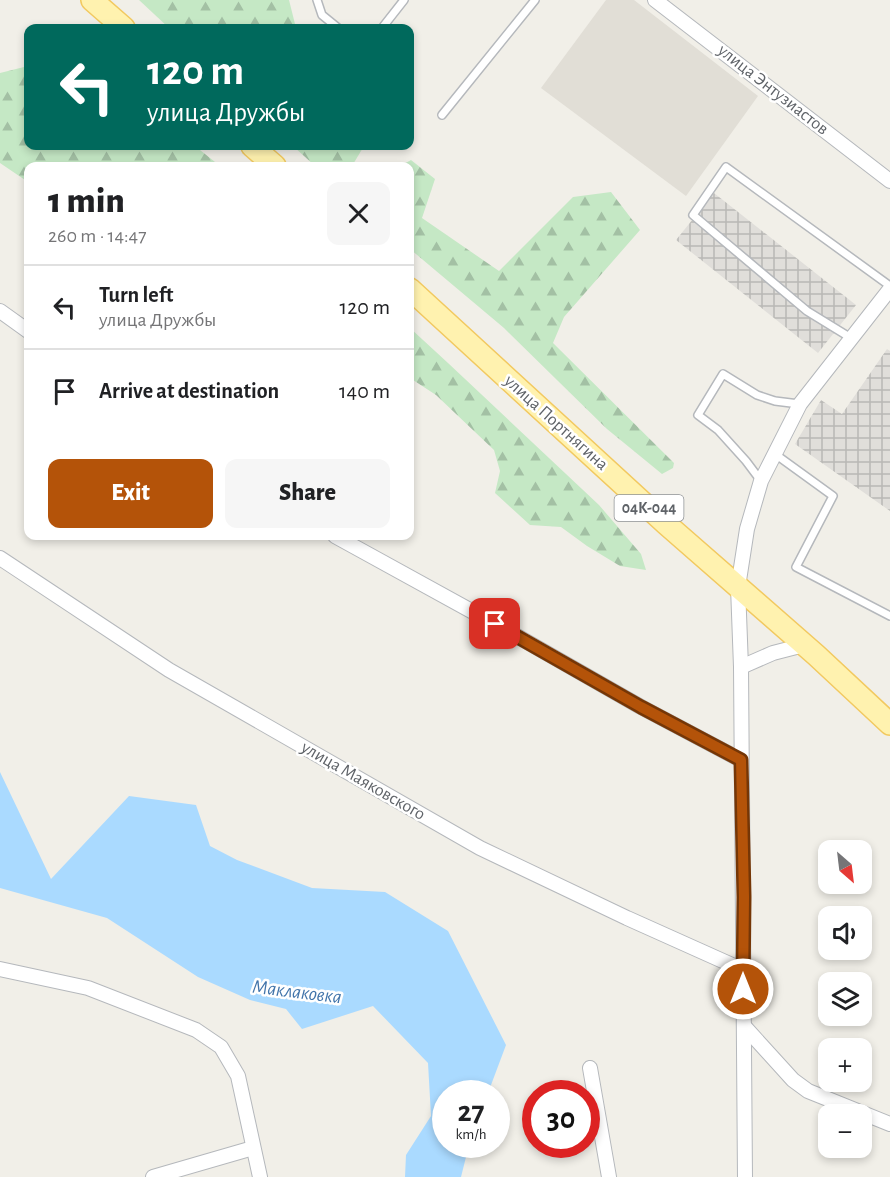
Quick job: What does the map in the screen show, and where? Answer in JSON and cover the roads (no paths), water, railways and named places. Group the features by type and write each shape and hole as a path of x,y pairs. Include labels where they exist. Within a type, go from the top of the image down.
{"main road":[{"path":"92,0 119,24"},
{"path":"257,150 270,162"},
{"name":"улица Портнягина","path":"414,294 890,724"}],"street":[{"name":"улица Энтузиастов","path":"656,0 890,181"},
{"path":"745,1177 744,897 738,587 747,528 760,481 800,404 890,288"},
{"path":"0,311 24,328"},
{"path":"342,540 641,707 741,760"},
{"name":"улица Маяковского","path":"0,558 170,670 480,848 743,970"},
{"path":"741,667 773,653 804,645"},
{"path":"0,969 88,987 196,1030 221,1047 238,1076 260,1177"},
{"path":"744,1026 793,1080 808,1091 890,1124"},
{"path":"590,1068 609,1177"},
{"path":"153,1177 253,1149"}],"lane":[{"path":"317,0 322,15 333,24"},
{"path":"385,24 404,0"},
{"path":"442,116 535,0"},
{"path":"851,338 807,311 693,215 726,167 890,288"},
{"path":"760,481 746,461 718,430 698,415 723,375 757,395 775,401 800,404"},
{"path":"775,454 833,496 796,567 890,616"}],"water":[{"name":"Маклаковка","path":"0,772 51,879 129,796 196,805 210,846 237,860 312,888 385,892 448,931 506,1045 493,1080 432,1080 432,1158 466,1158 461,1177 405,1177 406,1155 431,1116 428,1063 373,1006 302,1029 286,1009 250,1000 198,977 107,918 0,888"}]}
